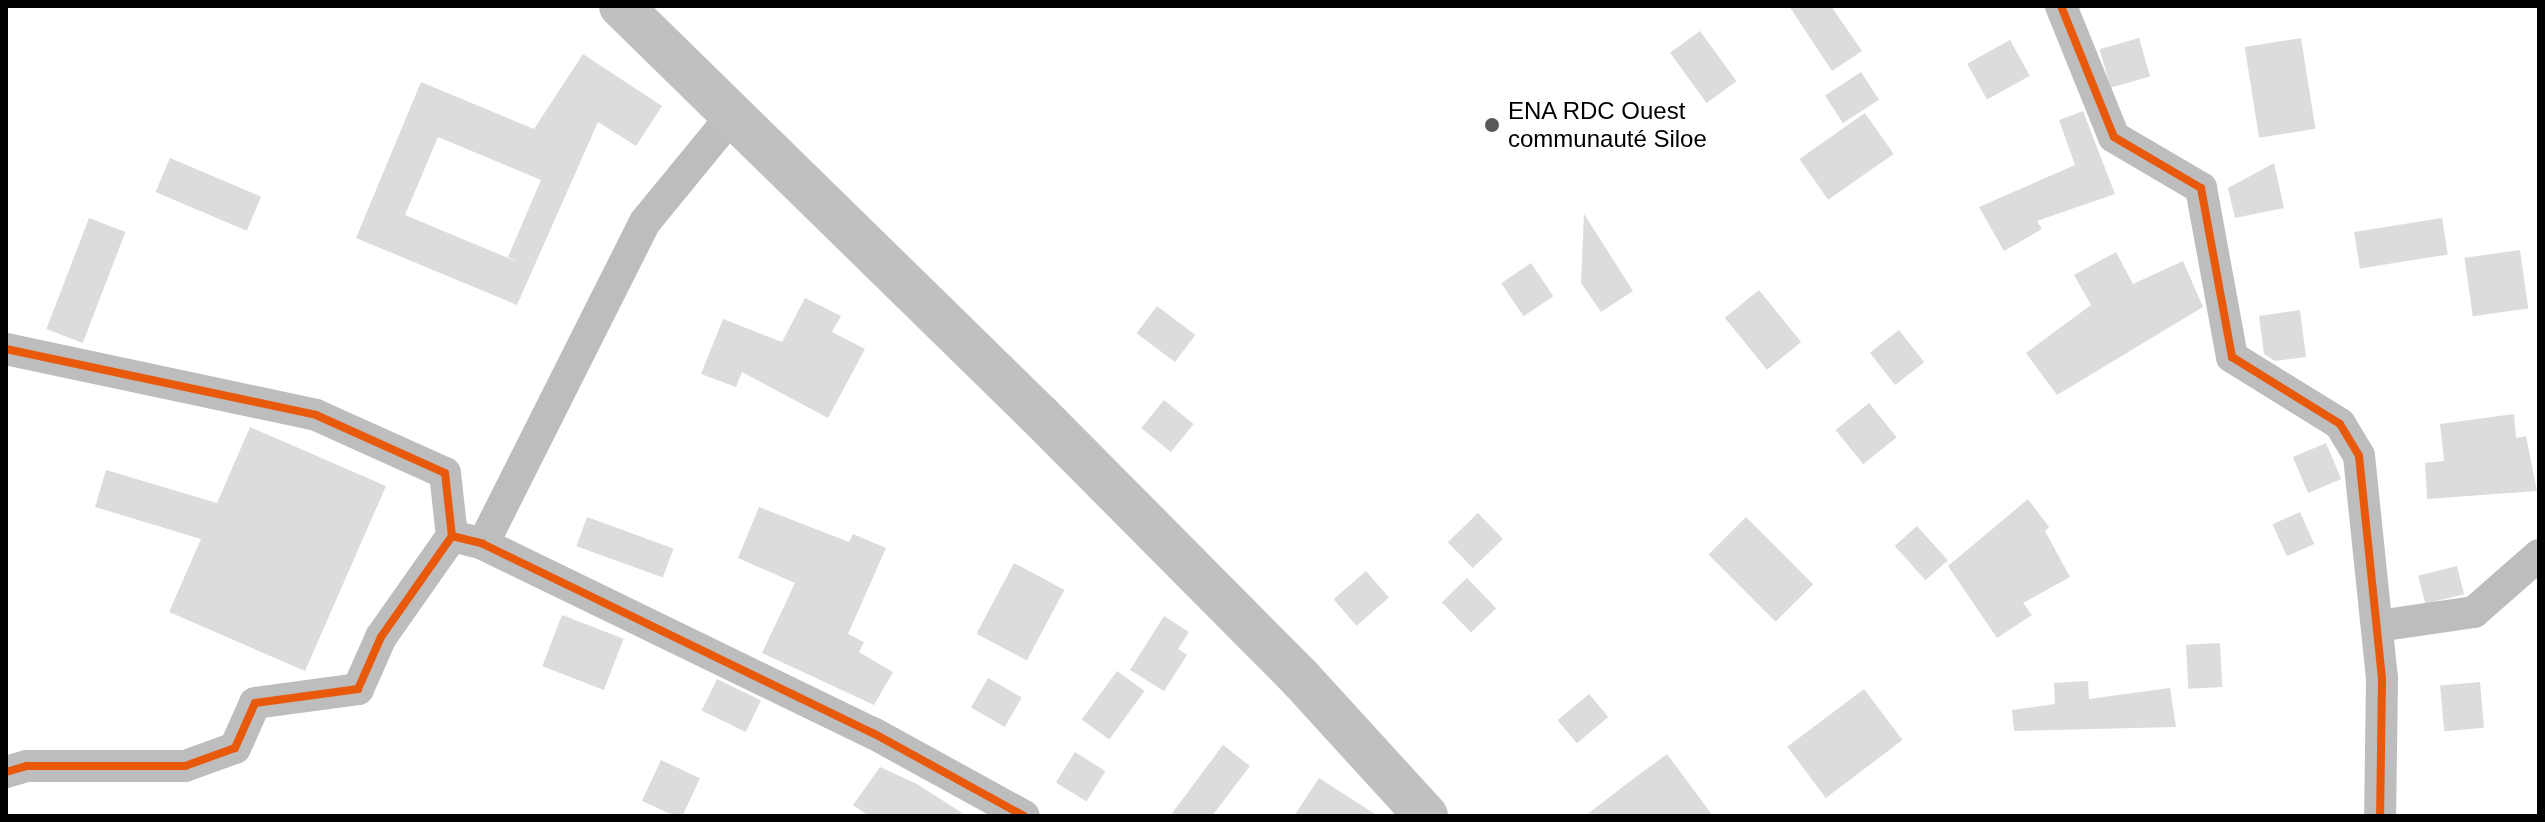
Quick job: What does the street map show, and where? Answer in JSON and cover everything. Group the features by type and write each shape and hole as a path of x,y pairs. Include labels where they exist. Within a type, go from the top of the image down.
{"main road":[{"path":"621,6 730,118 1039,415 1302,680 1426,816"}],"street":[{"path":"2061,6 2114,137 2201,188 2232,357 2340,424 2359,456 2378,626 2380,816"},
{"path":"483,544 645,222 730,118"},
{"path":"6,349 316,415 445,473 452,536 381,637 358,689 255,703 235,748 185,766 27,766 6,772"},
{"path":"452,536 483,544 873,733 1024,816"},
{"path":"2378,626 2474,612 2539,555"}],"building":[{"path":"1789,6 1831,6 1862,51 1832,71"},
{"path":"1700,31 1736,81 1707,103 1670,53"},
{"path":"2139,38 2150,76 2111,88 2100,49"},
{"path":"2301,38 2315,129 2259,138 2245,47"},
{"path":"2010,40 2030,76 1987,100 1967,64"},
{"path":"583,54 662,106 636,146 598,122 517,305 356,238 421,82 534,129","holes":["438,137 541,180 508,257 520,263 405,215"]},
{"path":"1861,72 1879,100 1843,123 1825,95"},
{"path":"2083,111 2115,194 2037,221 2042,229 2004,251 1979,207 2075,165 2059,120"},
{"path":"1865,113 1894,154 1828,200 1799,159"},
{"path":"170,158 261,197 247,231 156,192"},
{"path":"2274,163 2284,208 2235,218 2228,188"},
{"path":"1584,214 1633,291 1601,312 1581,283"},
{"path":"89,218 125,232 83,343 46,329"},
{"path":"2442,218 2448,255 2360,268 2354,232"},
{"path":"2520,250 2528,308 2473,316 2465,258"},
{"path":"2116,252 2133,284 2183,261 2203,307 2057,395 2026,353 2091,305 2074,275"},
{"path":"1531,263 1553,296 1524,316 1501,283"},
{"path":"1759,290 1801,342 1767,370 1725,318"},
{"path":"805,298 841,316 832,332 865,349 828,418 742,372 736,387 701,374 723,319 782,342"},
{"path":"1157,306 1195,335 1175,362 1137,333"},
{"path":"2300,310 2306,357 2275,361 2264,354 2259,316"},
{"path":"1899,330 1924,362 1895,385 1870,353"},
{"path":"1164,400 1194,424 1171,452 1141,428"},
{"path":"1869,403 1897,437 1863,464 1836,430"},
{"path":"2514,414 2516,438 2526,436 2537,491 2427,499 2425,463 2444,461 2440,424"},
{"path":"250,427 386,486 305,671 169,612 201,539 95,507 106,470 217,503"},
{"path":"2326,443 2341,479 2308,493 2293,457"},
{"path":"2028,499 2049,527 2045,531 2070,577 2023,603 2032,615 1997,638 1948,566"},
{"path":"759,507 849,542 853,534 886,548 848,634 864,642 859,652 893,672 874,705 762,653 795,583 738,558"},
{"path":"2300,512 2314,544 2287,556 2273,524"},
{"path":"1478,513 1503,539 1473,568 1448,542"},
{"path":"587,517 673,548 663,578 576,546"},
{"path":"1746,517 1813,584 1776,622 1709,554"},
{"path":"1917,526 1948,560 1925,580 1895,546"},
{"path":"1014,563 1064,590 1027,660 976,634"},
{"path":"2457,566 2464,594 2425,604 2418,576"},
{"path":"1366,571 1389,597 1357,626 1334,599"},
{"path":"1467,578 1496,608 1471,633 1442,602"},
{"path":"562,615 624,639 604,690 542,666"},
{"path":"1164,616 1189,632 1178,649 1187,655 1164,691 1130,670"},
{"path":"2220,643 2222,687 2188,689 2186,645"},
{"path":"1117,671 1145,691 1109,740 1082,720"},
{"path":"988,678 1022,698 1005,727 971,707"},
{"path":"717,679 761,700 746,732 702,710"},
{"path":"2088,681 2089,699 2170,688 2176,727 2014,731 2012,710 2055,704 2054,683"},
{"path":"2480,682 2484,728 2444,731 2440,685"},
{"path":"1864,689 1903,740 1826,798 1787,747"},
{"path":"1589,694 1608,717 1577,743 1558,720"},
{"path":"1223,745 1250,766 1212,816 1170,816"},
{"path":"1075,752 1106,771 1086,802 1056,783"},
{"path":"1667,754 1713,816 1585,816 1629,782"},
{"path":"661,760 700,778 682,816 675,816 642,801"},
{"path":"880,767 917,784 967,816 869,816 853,805"},
{"path":"1319,778 1378,816 1294,816"}],"cycle path":[{"path":"2061,6 2114,137 2201,188 2232,357 2340,424 2359,456 2382,679 2380,816"},
{"path":"6,349 316,415 445,473 452,536 483,544 873,733 1024,816"},
{"path":"6,772 27,766 185,766 235,748 255,703 358,689 381,637 452,536"}],"place":[{"name":"ENA RDC Ouest communauté Siloe","path":"1492,125"}]}
